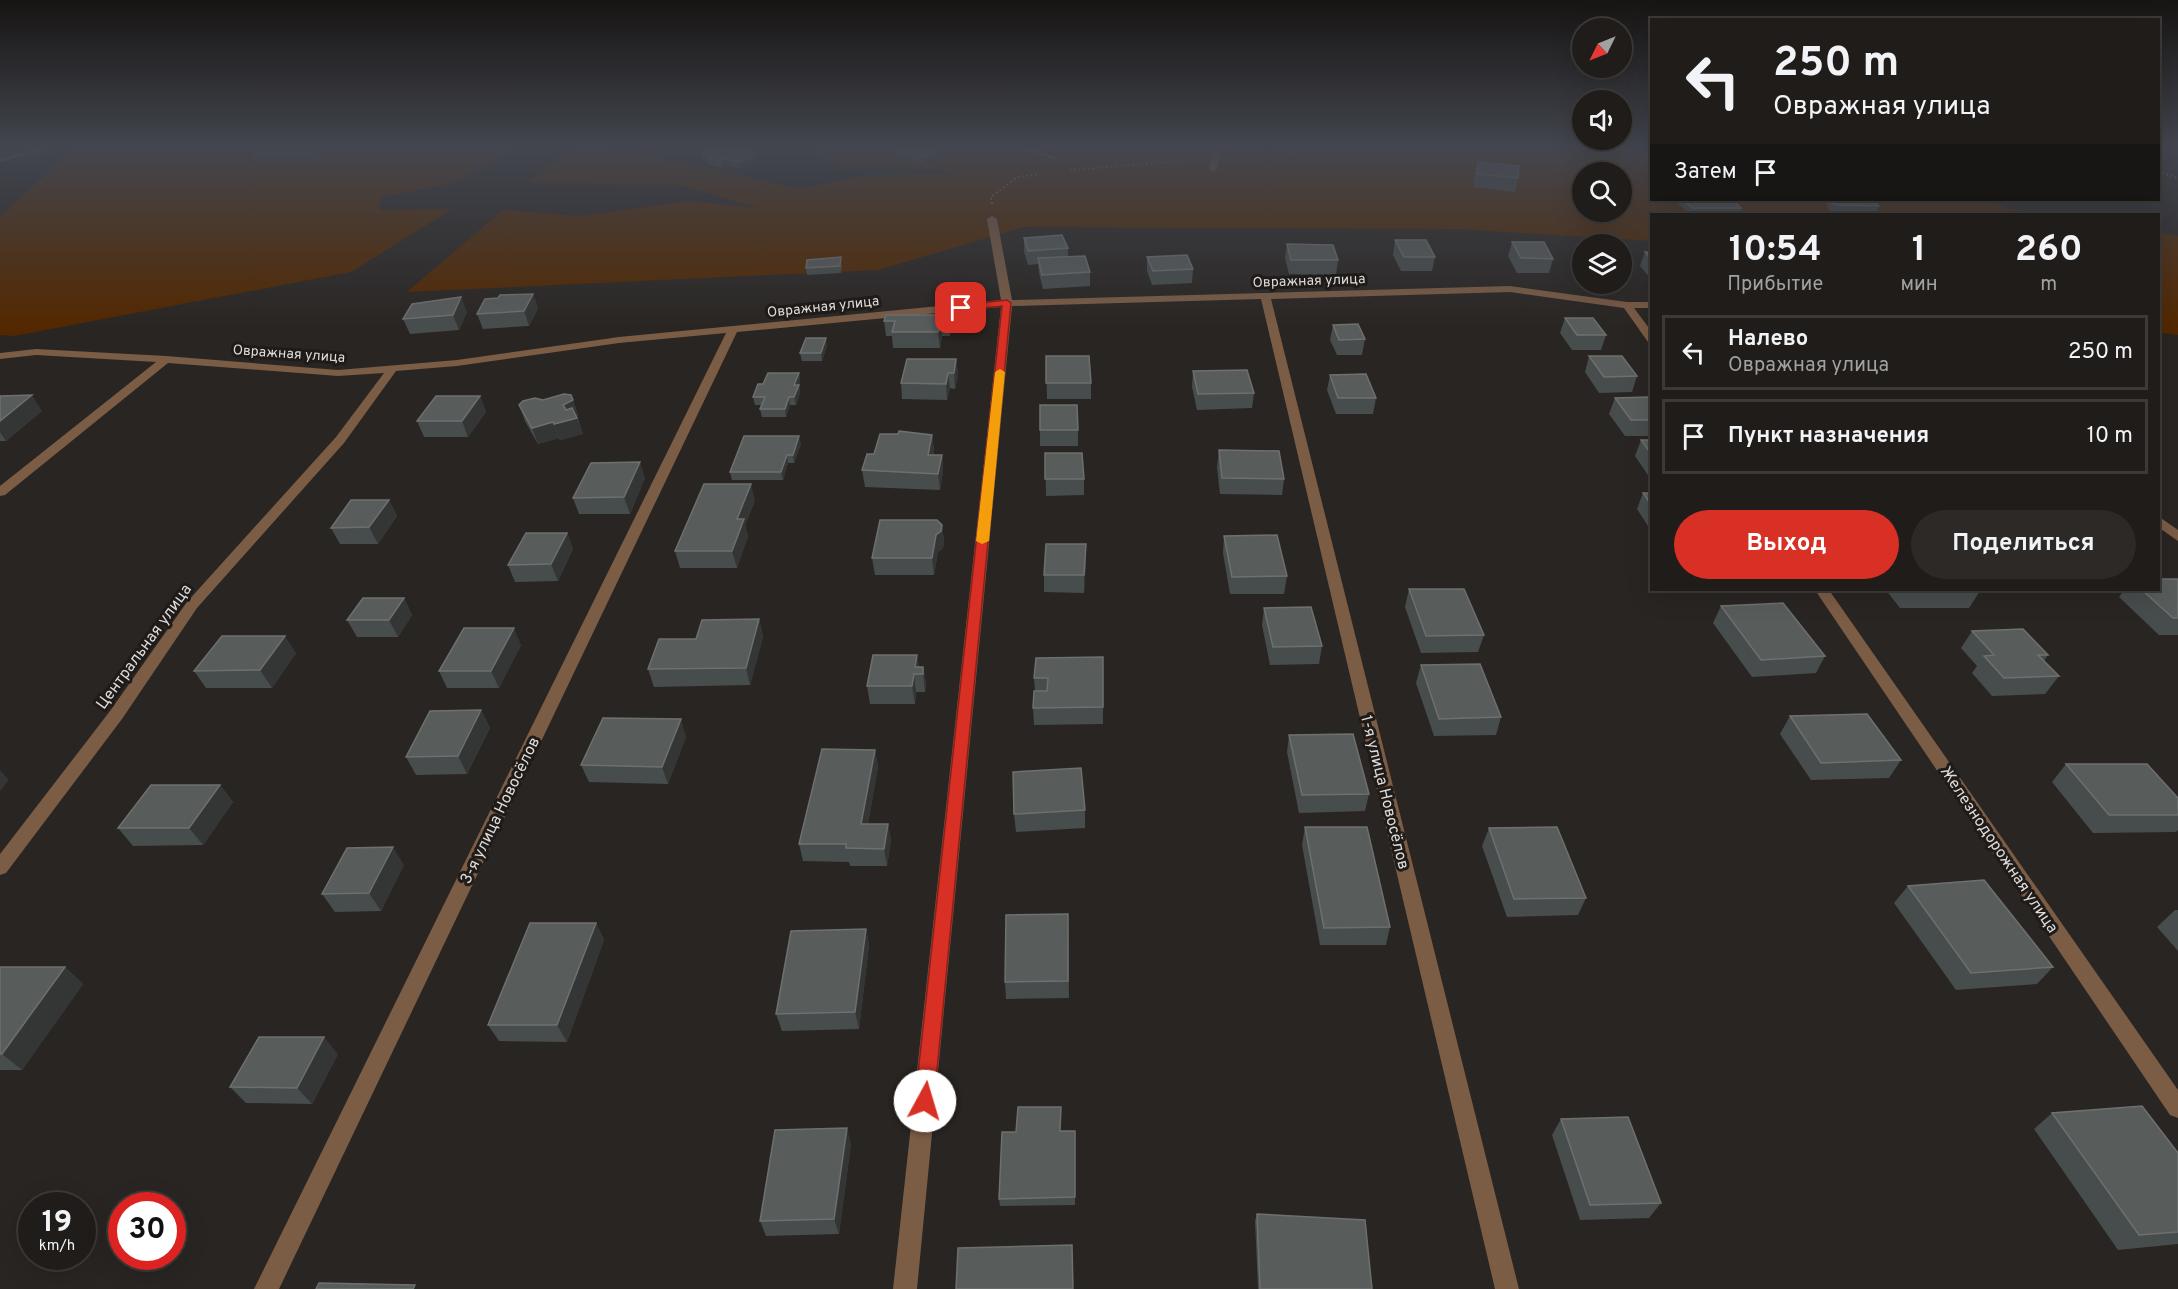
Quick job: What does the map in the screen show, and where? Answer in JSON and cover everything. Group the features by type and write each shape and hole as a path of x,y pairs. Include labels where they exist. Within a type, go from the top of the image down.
{"street":[{"path":"905,1289 1007,303 992,219"},
{"name":"Овражная улица","path":"0,356 36,352 166,359 338,373 457,363 618,340 732,331 1007,303 1510,289 1627,305 1650,305"},
{"name":"1-я улица Новосёлов","path":"1265,296 1507,1289"},
{"path":"1627,305 1650,337"},
{"name":"3-я улица Новосёлов","path":"266,1289 732,331"},
{"path":"0,492 166,359"},
{"name":"Центральная улица","path":"0,868 116,715 192,605 340,440 392,369"},
{"path":"2160,522 2178,537"},
{"name":"Железнодорожная улица","path":"1823,591 2171,1088 2178,1108"}],"path":[{"path":"991,207 992,219"}],"shaded area":[{"path":"11,207 452,209 351,272 14,336 0,335 0,217"},
{"path":"645,207 1572,207 1572,222 1632,222 1632,207 2005,207 2039,213 1650,213 1650,241 1632,240 1632,234 1572,234 1572,236 1459,229 1024,227 878,270 407,292 503,210 581,216"},
{"path":"2160,233 2178,236 2178,335 2162,333 2160,326"}],"building":[{"path":"1691,207 1741,208 1692,208"},
{"path":"1062,235 1068,248 1028,251 1024,238"},
{"path":"1395,240 1426,240 1435,257 1404,257"},
{"path":"1512,242 1544,242 1553,259 1521,258"},
{"path":"1287,244 1333,245 1338,260 1291,260"},
{"path":"1187,255 1193,269 1153,271 1147,257"},
{"path":"1085,256 1090,272 1042,275 1038,258"},
{"path":"841,257 840,266 806,268 807,260"},
{"path":"533,294 524,311 477,314 485,299 498,298 500,295"},
{"path":"461,297 453,315 403,319 412,304"},
{"path":"886,315 950,315 949,320 941,320 938,332 892,332 895,321 884,321"},
{"path":"1565,318 1593,318 1606,335 1577,335"},
{"path":"1358,324 1365,339 1339,340 1333,325"},
{"path":"806,338 826,338 821,353 800,353"},
{"path":"1046,356 1089,356 1091,383 1046,383"},
{"path":"1589,356 1622,356 1637,376 1604,377"},
{"path":"907,359 956,359 954,373 948,373 946,384 901,383"},
{"path":"1247,370 1254,393 1198,394 1193,371"},
{"path":"768,373 799,373 794,385 799,385 794,397 789,397 785,409 760,409 765,397 753,397 758,384 763,384"},
{"path":"1366,374 1376,398 1338,398 1330,375"},
{"path":"564,394 571,395 573,400 563,405 566,410 572,408 577,418 532,428 519,405 523,401 535,398 543,400"},
{"path":"32,395 0,421 0,396"},
{"path":"436,396 480,396 462,421 417,421"},
{"path":"1649,397 1650,420 1631,420 1615,398"},
{"path":"1040,405 1077,405 1078,430 1040,430"},
{"path":"899,431 932,435 928,455 942,455 938,474 862,470 867,454 874,454 880,434 898,434"},
{"path":"744,436 799,436 793,455 787,455 781,472 730,472"},
{"path":"1641,440 1650,440 1650,452"},
{"path":"1219,450 1279,451 1284,479 1222,478"},
{"path":"1045,453 1082,453 1084,479 1045,479"},
{"path":"640,462 624,497 573,498 591,463"},
{"path":"704,484 751,484 737,519 744,519 732,551 675,551"},
{"path":"1643,493 1650,493 1650,503"},
{"path":"351,500 389,500 369,527 331,528"},
{"path":"880,520 937,520 942,525 941,531 936,535 932,558 872,558"},
{"path":"526,533 567,533 551,564 508,565"},
{"path":"1277,535 1287,576 1232,577 1224,536"},
{"path":"1046,544 1086,544 1084,575 1044,575"},
{"path":"2160,579 2178,579 2178,618 2173,618 2143,591 2160,591"},
{"path":"1409,589 1464,589 1484,635 1426,636"},
{"path":"363,598 404,598 389,620 347,620"},
{"path":"1783,603 1825,656 1761,660 1721,606"},
{"path":"1311,607 1322,646 1273,647 1264,608"},
{"path":"759,619 746,668 648,669 659,639 696,639 702,620"},
{"path":"464,628 514,628 491,671 439,671"},
{"path":"2023,629 2048,655 2038,655 2059,676 2004,678 1984,656 1994,655 1972,631"},
{"path":"222,636 285,636 260,670 194,671"},
{"path":"873,655 917,655 915,667 923,667 923,674 914,674 912,686 867,686"},
{"path":"1103,657 1103,707 1033,708 1034,691 1047,691 1048,678 1034,678 1036,658"},
{"path":"1480,664 1501,717 1439,719 1421,665"},
{"path":"481,710 458,756 406,757 430,711"},
{"path":"1867,714 1901,760 1821,763 1790,716"},
{"path":"603,718 681,719 662,767 581,765"},
{"path":"1353,734 1369,794 1302,795 1289,735"},
{"path":"822,749 875,750 861,824 888,824 884,849 846,848 846,844 799,844"},
{"path":"2066,764 2147,764 2178,798 2178,815 2109,815"},
{"path":"1081,768 1085,810 1014,814 1013,772"},
{"path":"151,785 220,785 189,828 118,828"},
{"path":"1305,827 1367,827 1390,927 1324,928"},
{"path":"1557,827 1586,898 1514,899 1489,828"},
{"path":"393,847 369,893 322,894 347,848"},
{"path":"1984,880 2053,967 1971,973 1908,886"},
{"path":"1068,914 1068,981 1005,982 1006,915"},
{"path":"530,923 596,923 557,1025 488,1025"},
{"path":"866,929 855,1012 776,1014 791,931"},
{"path":"0,967 65,967 2,1054 0,1054"},
{"path":"259,1037 324,1037 297,1088 230,1087"},
{"path":"2142,1106 2178,1153 2178,1232 2139,1235 2052,1113"},
{"path":"1018,1107 1061,1107 1060,1131 1075,1131 1075,1197 999,1199 1002,1132 1016,1132"},
{"path":"1628,1117 1661,1203 1590,1205 1561,1119"},
{"path":"847,1128 834,1219 760,1221 775,1130"},
{"path":"1257,1214 1365,1220 1372,1289 1260,1289"},
{"path":"1072,1245 1073,1289 956,1289 958,1248"},
{"path":"319,1283 415,1285 413,1289 316,1289"}],"slow traffic":[{"path":"982,541 1000,372"}],"route":[{"path":"925,1101 1007,303 961,308"}]}
